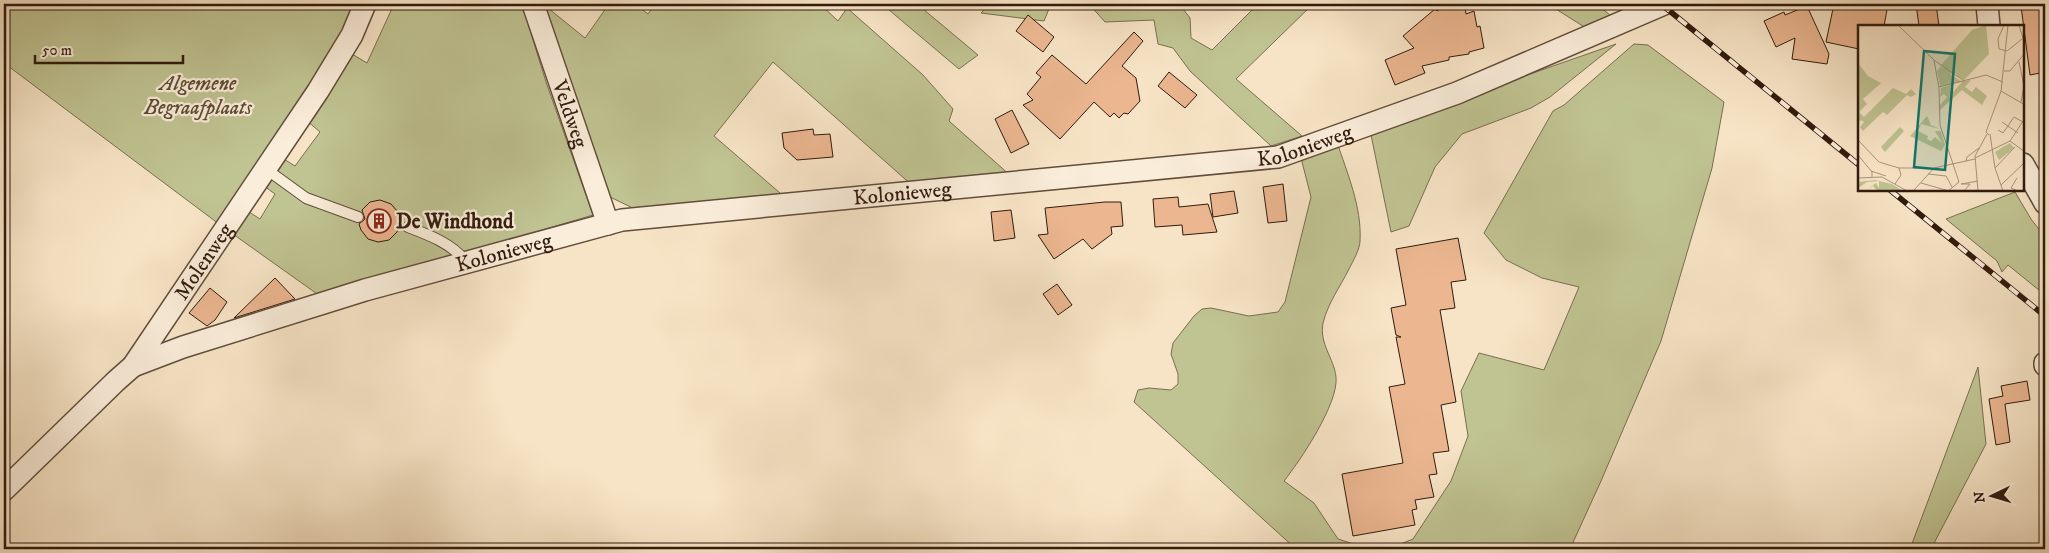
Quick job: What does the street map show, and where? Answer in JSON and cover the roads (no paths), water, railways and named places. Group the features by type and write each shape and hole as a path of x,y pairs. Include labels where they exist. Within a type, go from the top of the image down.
{"street":[{"name":"Molenweg","path":"4,490 133,366 327,77 352,35 365,4"},
{"name":"Veldweg","path":"533,4 608,224"},
{"name":"Kolonieweg","path":"133,366 183,347 364,290 637,217 1278,157 1457,93 1664,4"},
{"path":"1987,4 1989,25"},
{"path":"2024,166 2045,203"}],"lane":[{"path":"266,169 306,198 358,217"},
{"path":"408,227 434,237 460,254 466,262"}],"railway":[{"path":"1661,4 1858,164"},
{"path":"1891,191 2045,316"}],"place":[{"name":"De Windhond","path":"379,221"}],"park label":[{"name":"Algemene Begraafplaats","path":"198,95"}]}
